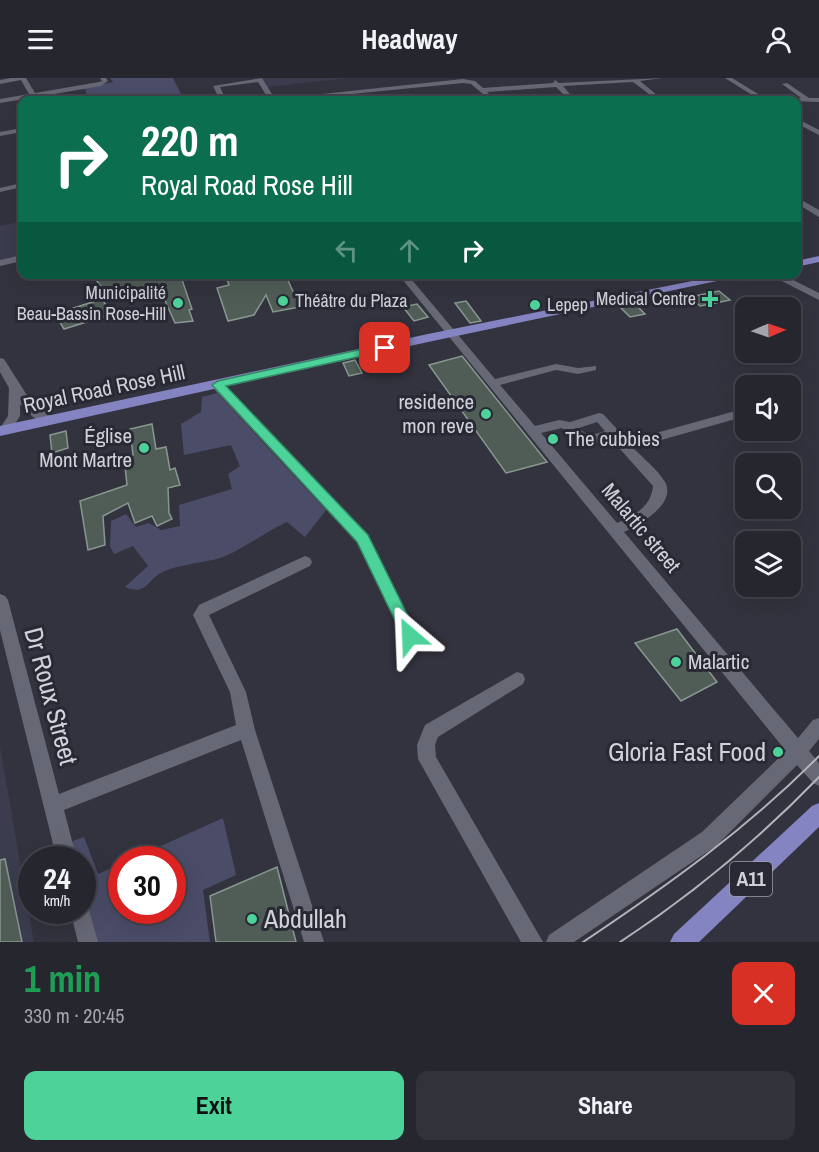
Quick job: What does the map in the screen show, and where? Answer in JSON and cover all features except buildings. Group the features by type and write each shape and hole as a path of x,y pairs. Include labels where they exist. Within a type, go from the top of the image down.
{"main road":[{"path":"801,263 819,259"},
{"name":"Royal Road Rose Hill","path":"3,431 452,333 720,279"},
{"name":"A11","path":"682,942 819,813"}],"street":[{"path":"0,82 22,78 33,96"},
{"path":"552,78 568,96"},
{"path":"482,90 660,78"},
{"path":"728,78 757,96"},
{"path":"221,96 216,86 260,79 270,96"},
{"path":"633,79 655,96"},
{"path":"42,96 102,81"},
{"path":"313,96 440,82 473,82 489,96"},
{"path":"785,84 808,100"},
{"path":"0,101 18,99"},
{"path":"801,100 819,100"},
{"path":"801,123 819,134"},
{"path":"0,134 18,131"},
{"path":"0,190 18,186"},
{"path":"801,202 819,214"},
{"path":"0,263 18,259"},
{"name":"Malartic street","path":"406,279 819,777"},
{"path":"782,279 819,297"},
{"path":"0,361 14,389 36,414 48,421"},
{"path":"492,383 556,367 578,371 592,368"},
{"path":"218,385 363,539 410,636"},
{"path":"3,431 14,416 14,389"},
{"path":"624,446 735,414"},
{"path":"532,431 559,423 571,426 599,417 660,485 661,496 654,507 641,518 616,530"},
{"path":"571,426 581,438 592,440 614,433"},
{"path":"305,562 202,613 201,618 238,692 246,730 314,942"},
{"name":"Dr Roux Street","path":"0,600 64,846"},
{"path":"517,679 431,731 426,745 427,759 533,942"},
{"path":"556,942 709,839 819,726"},
{"path":"54,806 246,730"},
{"path":"84,924 88,942"}],"shaded area":[{"path":"110,78 173,78 182,96 132,96 131,94 87,96 85,88 113,82"},
{"path":"262,78 347,78 268,87"},
{"path":"18,222 18,257 0,262 0,226"},
{"path":"217,393 326,510 305,537 287,522 220,558 167,570 138,590 125,587 148,566 133,546 114,554 110,546 111,521 126,514 136,527 149,523 161,530 180,526 179,505 232,489 228,474 240,466 231,445 184,455 181,424 201,412 202,397"},
{"path":"0,747 18,850 18,924 31,924 34,942 0,942"},
{"path":"223,818 236,875 203,890 210,942 96,942 92,924 96,924 96,869 98,874 108,870 108,924 186,924 186,846 161,846"},
{"path":"84,837 87,846 71,846 70,842"}],"tram line":[{"path":"583,942 706,855 764,808 819,756"},
{"path":"620,942 673,905 724,865 772,823 819,777"}],"place":[{"name":"Medical Centre","path":"710,299"},
{"name":"Théâtre du Plaza","path":"283,301"},
{"name":"Municipalité Beau-Bassin Rose-Hill","path":"178,303"},
{"name":"Lepep","path":"535,305"},
{"name":"residence mon reve","path":"486,414"},
{"name":"The cubbies","path":"553,439"},
{"name":"Église Mont Martre","path":"144,448"},
{"name":"Malartic","path":"676,662"},
{"name":"Gloria Fast Food","path":"778,752"},
{"name":"Abdullah","path":"252,919"}],"route":[{"path":"385,348 218,385 363,539 410,636"}]}
